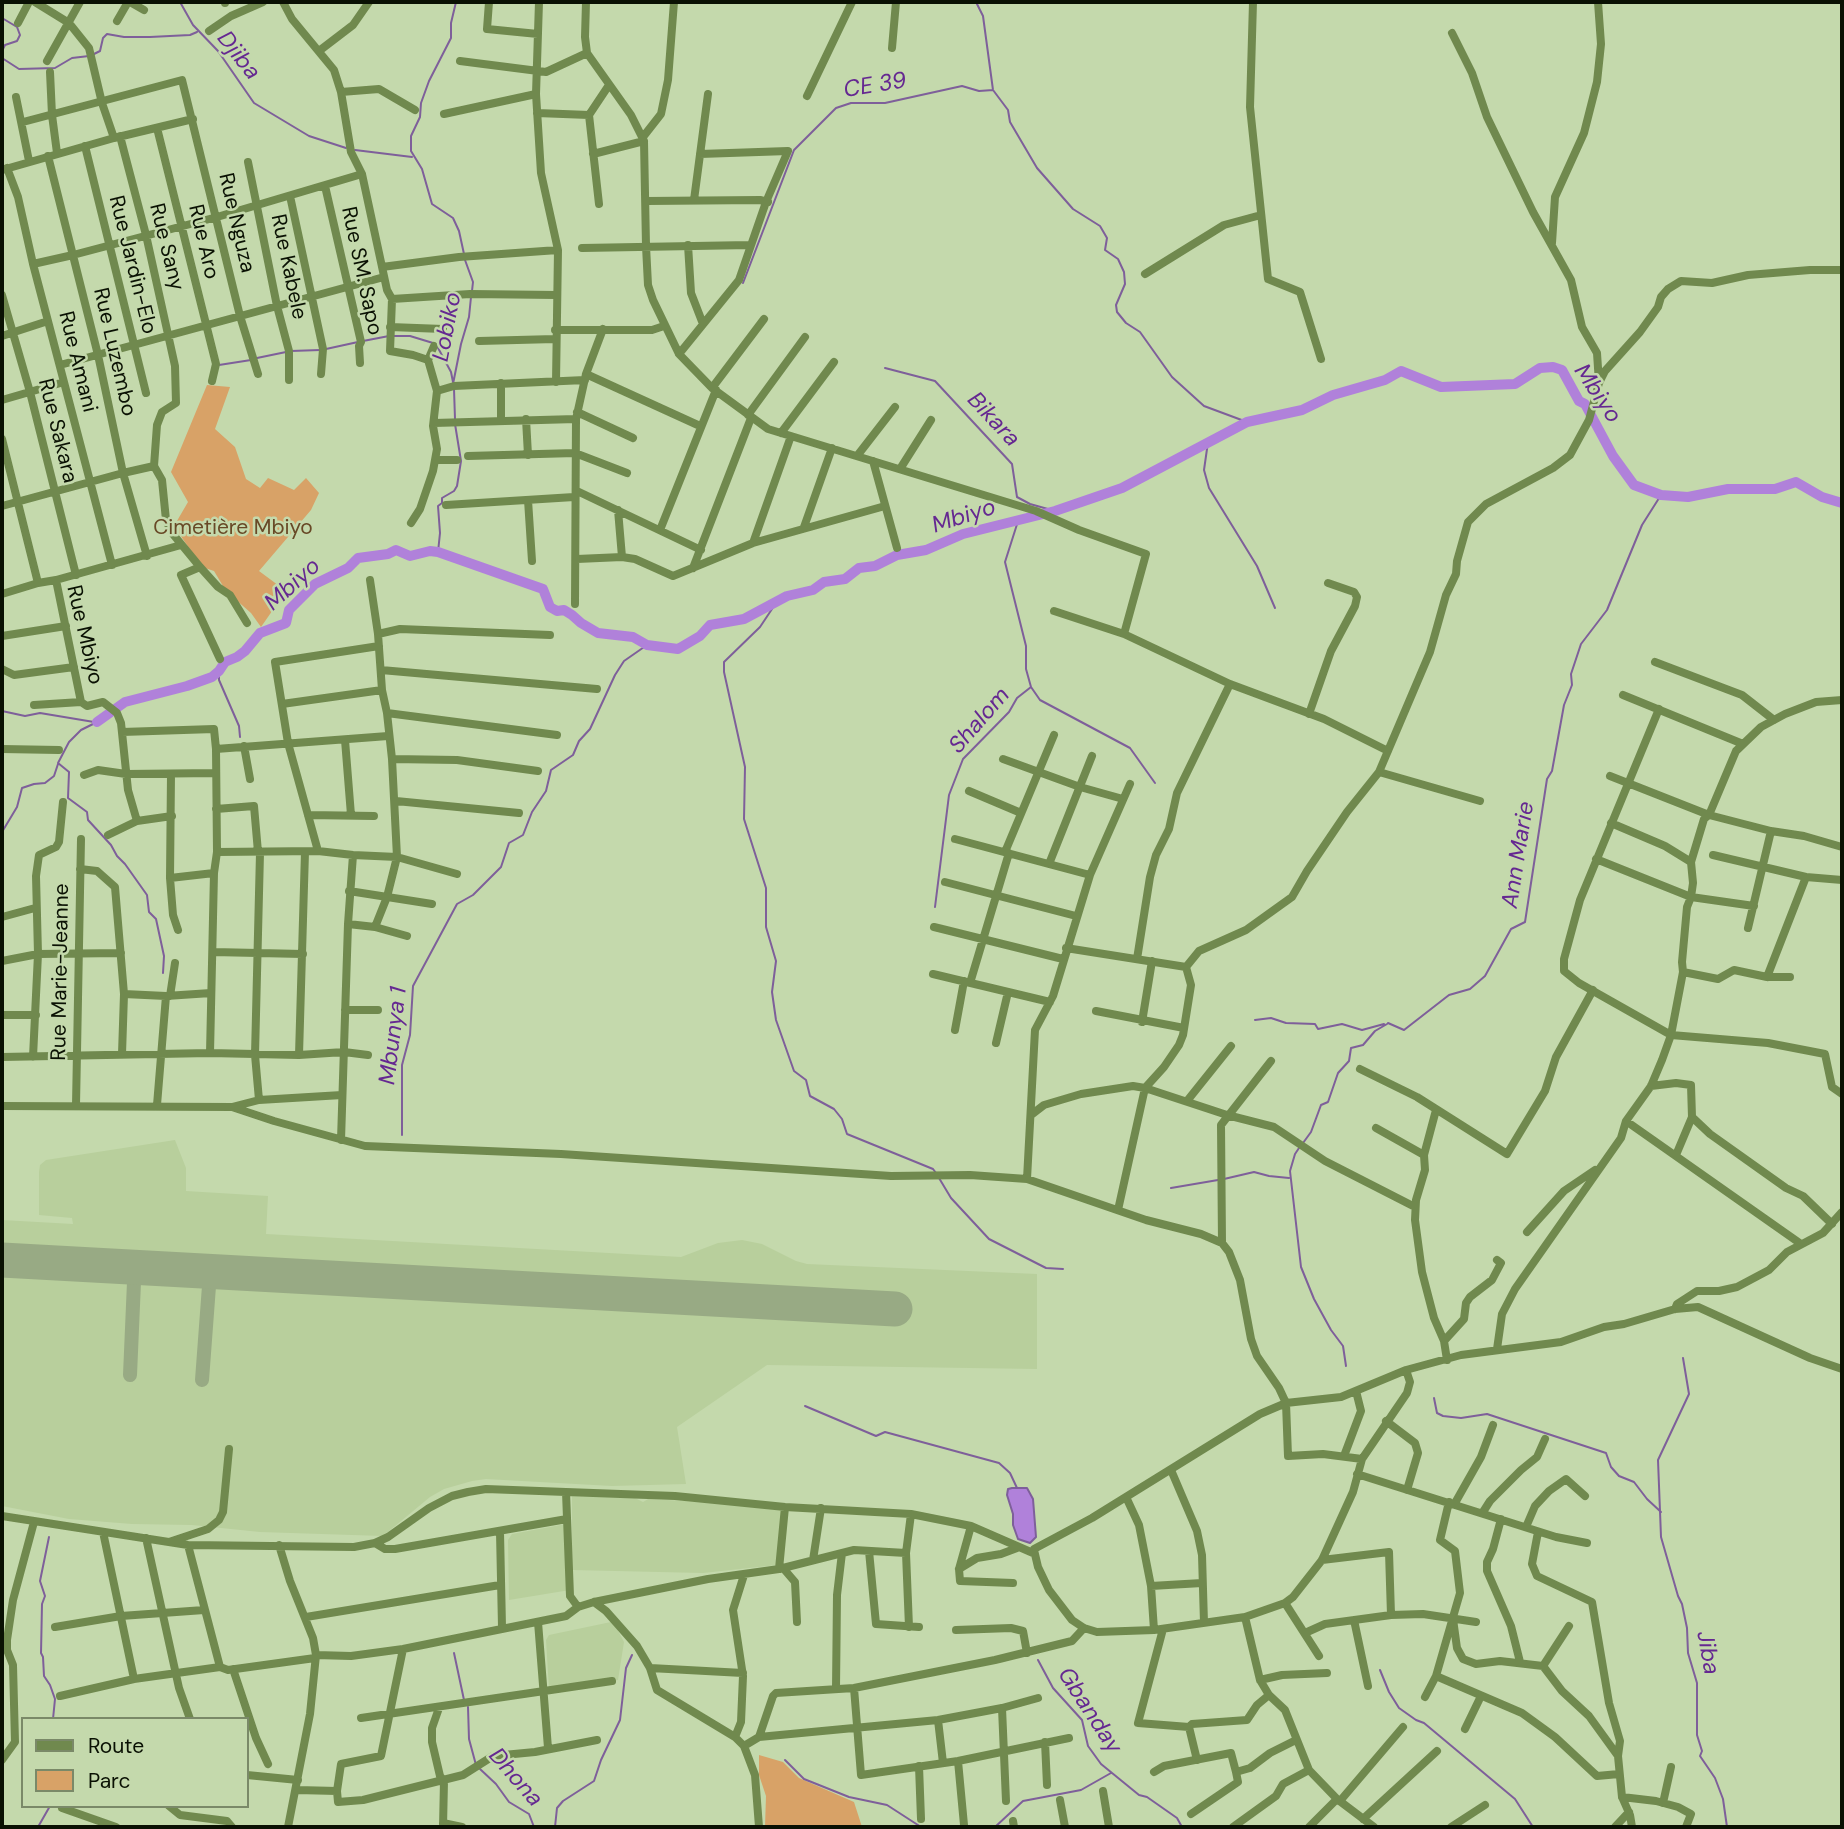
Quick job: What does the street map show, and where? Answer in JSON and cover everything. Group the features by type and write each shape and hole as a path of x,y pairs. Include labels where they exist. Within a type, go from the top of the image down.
{"street":[{"path":"18,23 29,2"},
{"name":"Rue Sany","path":"35,2 69,23 89,48 102,103 117,137 146,235 175,370 176,403 162,412 157,425 154,466"},
{"path":"47,61 80,2"},
{"path":"117,22 129,2 144,10"},
{"path":"209,32 231,16 263,2"},
{"path":"283,2 292,19 334,70 341,92 351,149 362,174 384,277 392,299 391,352 428,360"},
{"path":"319,51 354,25 369,2"},
{"path":"489,2 487,29 538,34"},
{"path":"539,2 536,94 541,173 558,250 556,382"},
{"path":"586,2 587,53 631,115 644,139 649,285 678,354 714,389 768,429 1036,511 1146,554 1124,634"},
{"path":"593,155 644,139 661,114 666,92 674,2"},
{"path":"807,96 852,2"},
{"path":"892,48 895,2"},
{"path":"1252,2 1250,107 1269,279 1300,292 1321,359"},
{"path":"1553,247 1555,197 1584,133 1597,82 1601,44 1598,2"},
{"path":"1452,33 1472,73 1487,117 1533,212 1571,280 1582,327 1597,353 1599,383"},
{"path":"460,61 546,72 587,53"},
{"name":"Rue Luzembo","path":"50,72 53,154 73,255 123,473 147,556"},
{"name":"Rue Nguza","path":"102,103 182,80 240,316 258,374"},
{"path":"599,204 589,115 609,85"},
{"path":"341,92 379,89 415,110"},
{"path":"444,114 536,94"},
{"path":"694,201 708,94"},
{"path":"16,97 29,161"},
{"path":"23,122 102,103"},
{"path":"537,113 589,115"},
{"path":"4,169 193,119"},
{"name":"Rue Aro","path":"157,128 215,367 212,381"},
{"name":"Rue Jardin-Elo","path":"85,146 146,393"},
{"path":"678,354 739,280 750,244 788,151 700,154"},
{"name":"Rue Kabele","path":"248,162 277,306 289,351 289,380"},
{"name":"Rue Amani","path":"4,169 18,197 112,565"},
{"path":"33,264 217,217 362,174"},
{"name":"Rue SM. Sapo","path":"325,186 361,342 360,363"},
{"path":"290,195 323,349 321,374"},
{"path":"647,201 767,202"},
{"path":"1145,274 1224,225 1261,215"},
{"path":"582,248 750,244"},
{"path":"688,245 691,293 703,324"},
{"path":"382,267 459,257 558,250"},
{"path":"1186,967 1199,951 1246,930 1292,897 1347,812 1379,772 1430,652 1446,595 1457,575 1457,561 1468,522 1486,504 1553,468 1570,455 1589,421 1605,371 1640,332 1668,289 1681,281 1712,283 1748,275 1842,270"},
{"path":"60,365 384,277"},
{"path":"392,299 473,294 556,295"},
{"name":"Rue Sakara","path":"2,295 30,392 76,575"},
{"path":"660,530 714,389 764,319"},
{"path":"2,336 48,321"},
{"path":"479,341 603,329 652,330 664,326"},
{"path":"390,327 443,329"},
{"path":"575,604 576,416 585,377 603,329"},
{"path":"693,568 750,417 805,337"},
{"path":"411,523 420,509 435,460 437,391 428,360 434,346"},
{"path":"781,433 834,362"},
{"path":"437,391 454,386 556,382 585,377 700,426"},
{"path":"2,400 64,382"},
{"path":"501,383 501,420"},
{"path":"857,456 895,407"},
{"path":"434,423 576,416 633,438"},
{"path":"526,419 528,455"},
{"path":"900,469 931,420"},
{"path":"752,543 791,436"},
{"name":"Rue Mbiyo","path":"2,439 38,583 56,580 81,702 88,706 103,702 115,711 122,732"},
{"path":"804,527 832,448"},
{"path":"468,456 575,453 627,473"},
{"path":"435,460 457,460"},
{"path":"873,461 897,548"},
{"path":"2,506 154,466 162,480 166,520 172,533 218,587 230,595 247,623"},
{"path":"446,505 576,494 618,510 701,550"},
{"path":"528,500 532,561"},
{"path":"577,559 635,559 673,576 752,543 885,506"},
{"path":"618,510 622,557"},
{"path":"56,580 181,545"},
{"path":"200,567 181,575 220,659"},
{"path":"370,580 392,759 397,857 387,897 375,927"},
{"path":"2,583 3,594 38,583"},
{"path":"1309,713 1331,651 1355,606 1357,597 1354,592 1328,583"},
{"path":"1054,611 1124,634 1230,684 1309,713 1388,751"},
{"path":"2,636 66,626"},
{"path":"378,634 400,629 550,635"},
{"path":"318,851 288,743 275,662 379,646"},
{"path":"1655,662 1742,695 1774,720"},
{"path":"2,669 13,675 74,667"},
{"path":"381,670 597,689"},
{"path":"1137,959 1156,855 1169,829 1177,793 1230,684"},
{"path":"282,704 382,690"},
{"path":"1623,695 1743,744"},
{"path":"1497,1349 1502,1314 1515,1289 1621,1138 1626,1121 1651,1086 1671,1035 1683,972 1687,907 1692,897 1692,862 1704,819 1709,815 1736,751 1761,727 1774,720 1816,702 1842,700"},
{"path":"34,705 81,702"},
{"path":"1659,709 1575,915 1573,932 1564,959 1564,971 1671,1035 1768,1043 1825,1054 1832,1087 1842,1094"},
{"path":"387,713 557,735"},
{"path":"137,821 128,790 122,732 214,729 217,852 214,873 209,1052"},
{"path":"955,1030 1007,853 1054,735"},
{"path":"216,748 388,736"},
{"path":"345,740 351,815"},
{"path":"244,746 250,779"},
{"path":"2,749 59,750"},
{"path":"1049,864 1092,757"},
{"path":"392,759 457,760 538,771"},
{"path":"1003,759 1038,773 1123,799"},
{"path":"83,775 98,770 126,774 216,773"},
{"path":"1379,772 1480,801"},
{"path":"172,774 170,878 173,915 178,930"},
{"path":"1610,776 1709,815 1771,831 1804,836 1842,848"},
{"path":"1027,1179 1035,1030 1050,1002 1090,875 1130,783"},
{"path":"969,791 1021,814"},
{"path":"396,801 519,813"},
{"path":"33,1057 38,954 35,908 39,855 56,847 59,842 62,802"},
{"path":"216,809 254,806 259,853 255,1055 259,1100"},
{"path":"309,815 374,816"},
{"path":"108,835 137,821 172,816"},
{"path":"1611,823 1665,846 1692,862"},
{"path":"1748,928 1771,831"},
{"name":"Rue Marie-Jeanne","path":"76,1105 81,839"},
{"path":"955,839 1090,875"},
{"path":"217,852 318,851 353,856 397,857 457,874"},
{"path":"299,1055 305,852"},
{"path":"1713,855 1806,877 1842,880"},
{"path":"341,1140 349,891 353,856"},
{"path":"1596,859 1692,897 1754,906"},
{"path":"80,869 97,871 115,887 124,994 122,1054"},
{"path":"170,878 214,873"},
{"path":"1768,976 1806,877"},
{"path":"945,882 1076,916"},
{"path":"349,891 432,904"},
{"path":"2,917 35,908"},
{"path":"348,924 375,927 407,936"},
{"path":"934,927 1063,959"},
{"path":"1066,948 1186,967"},
{"path":"213,952 303,954"},
{"path":"2,961 38,954 121,953"},
{"path":"1142,1021 1152,961"},
{"path":"157,1105 160,1055 175,963"},
{"path":"1118,1210 1145,1088 1179,1045 1184,1028 1191,985 1186,967"},
{"path":"1683,972 1718,979 1734,970 1790,977"},
{"path":"933,974 1050,1002"},
{"path":"1360,1069 1416,1097 1507,1154 1545,1091 1556,1057 1592,990"},
{"path":"996,1043 1008,992"},
{"path":"124,994 168,996 211,993"},
{"path":"345,1010 378,1010"},
{"path":"1096,1011 1184,1028"},
{"path":"2,1015 36,1015"},
{"path":"1187,1101 1231,1046"},
{"path":"2,1057 209,1052 299,1055 344,1052 368,1055"},
{"path":"1222,1243 1221,1125 1271,1061"},
{"path":"1651,1086 1676,1083 1691,1085 1692,1117 1676,1155"},
{"path":"1031,1115 1044,1105 1081,1094 1133,1086 1145,1088 1227,1115 1274,1127 1325,1161 1415,1207"},
{"path":"2,1106 233,1107 259,1100 342,1095"},
{"path":"233,1107 274,1122 365,1146 561,1154 891,1176 970,1175 1027,1179 1222,1243 1229,1252 1240,1280 1251,1339 1286,1403 1288,1456 1316,1454 1362,1458"},
{"path":"1436,1110 1424,1155 1425,1170 1415,1207 1422,1272 1434,1318 1444,1341 1447,1360"},
{"path":"1692,1117 1710,1134 1786,1188 1803,1196 1832,1224"},
{"path":"1626,1121 1801,1244"},
{"path":"1376,1128 1424,1155"},
{"path":"1527,1232 1564,1191 1601,1167"},
{"path":"1675,1309 1677,1304 1697,1291 1719,1291 1737,1287 1756,1278 1769,1270 1787,1252 1823,1233 1842,1212"},
{"path":"1444,1341 1464,1319 1466,1303 1492,1280 1500,1263 1497,1260"},
{"path":"2,1516 188,1545 354,1547 388,1538 429,1508 452,1496 485,1489 675,1496 785,1507 911,1514 971,1526 1032,1553 1034,1549 1171,1470 1260,1413 1286,1403 1341,1397 1406,1370 1461,1355 1561,1342 1604,1327 1675,1309 1698,1307 1710,1310 1810,1358 1842,1369"},
{"path":"1034,1549 1038,1567 1049,1590 1072,1620 1097,1632 1158,1629 1245,1617 1285,1603 1293,1597 1322,1560 1349,1502 1362,1458 1407,1393 1410,1382 1406,1370"},
{"path":"1344,1456 1361,1411 1356,1391"},
{"path":"1386,1421 1415,1443 1418,1453 1407,1490"},
{"path":"1425,1697 1436,1676 1460,1593 1455,1551 1440,1540 1452,1502 1481,1457 1493,1425"},
{"path":"1483,1512 1505,1486 1537,1457 1545,1439"},
{"path":"169,1542 208,1529 219,1520 223,1512 229,1449"},
{"path":"1171,1470 1198,1531 1202,1555 1204,1623"},
{"path":"1357,1474 1587,1544"},
{"path":"1526,1527 1535,1506 1549,1491 1566,1479 1585,1496"},
{"path":"566,1492 569,1597 578,1607"},
{"path":"1126,1497 1139,1525 1158,1629 1138,1723 1189,1727 1192,1724 1247,1720 1257,1705 1269,1695"},
{"path":"785,1507 781,1568 794,1583 797,1622"},
{"path":"813,1560 821,1508"},
{"path":"869,1551 876,1624 914,1627 905,1553 911,1514"},
{"path":"375,1543 385,1549 395,1549 567,1519"},
{"path":"1501,1519 1487,1562 1487,1572 1511,1626 1520,1662"},
{"path":"2,1760 15,1742 13,1665 7,1650 7,1640 13,1600 34,1522"},
{"path":"971,1526 959,1569 960,1581 1013,1583"},
{"path":"1538,1531 1532,1564 1536,1576 1592,1602 1607,1691 1620,1741 1618,1756 1622,1797 1632,1827"},
{"path":"103,1532 134,1679"},
{"path":"500,1532 502,1627"},
{"path":"146,1538 176,1672 189,1717"},
{"path":"188,1545 220,1667"},
{"path":"279,1545 313,1638 315,1656 310,1714 288,1827"},
{"path":"959,1569 977,1558 1017,1548"},
{"path":"60,1696 176,1672 220,1667 233,1669 315,1656 351,1656 403,1649 566,1616 578,1607 594,1602 708,1579 781,1568 854,1550 905,1553"},
{"path":"1322,1560 1389,1552 1391,1615"},
{"path":"836,1689 837,1595 842,1553"},
{"path":"734,1737 741,1722 743,1673 733,1611 744,1575"},
{"path":"1151,1586 1202,1583"},
{"path":"306,1617 500,1585"},
{"path":"594,1602 606,1611 637,1646 650,1668 657,1690 734,1737 744,1746 755,1775 759,1827"},
{"path":"1285,1603 1319,1656"},
{"path":"55,1627 121,1616 204,1610"},
{"path":"1305,1633 1325,1624 1391,1615 1423,1614 1476,1622"},
{"path":"1245,1617 1260,1680 1269,1695 1286,1710 1310,1770 1339,1800 1374,1827"},
{"path":"1453,1619 1457,1648 1463,1659 1476,1664 1520,1662 1543,1666 1562,1690 1589,1716 1618,1756"},
{"path":"1354,1620 1368,1686"},
{"path":"538,1622 548,1748"},
{"path":"1543,1666 1569,1626"},
{"path":"956,1630 1011,1628 1023,1631 1027,1653"},
{"path":"759,1737 776,1693 854,1688 1027,1653 1072,1641 1084,1628"},
{"path":"403,1649 381,1756 341,1764 338,1802 363,1800 444,1781 463,1775 493,1756 597,1740"},
{"path":"650,1668 743,1673"},
{"path":"233,1669 256,1738 268,1763"},
{"path":"1260,1680 1282,1675 1327,1673"},
{"path":"1436,1676 1522,1713 1555,1737 1597,1776 1619,1773"},
{"path":"361,1718 612,1681"},
{"path":"854,1688 861,1775 943,1763 1069,1738"},
{"path":"1465,1729 1481,1696"},
{"path":"744,1746 759,1737 857,1730 938,1720 1002,1709 1038,1698"},
{"path":"439,1708 432,1728 432,1742 440,1776 444,1781 443,1825 462,1827"},
{"path":"1002,1709 1006,1801"},
{"path":"938,1720 943,1763"},
{"path":"1189,1727 1197,1760"},
{"path":"1309,1827 1339,1800 1403,1727"},
{"path":"1236,1772 1250,1768 1270,1753 1296,1740"},
{"path":"1045,1742 1047,1785"},
{"path":"1363,1819 1437,1751"},
{"path":"1154,1772 1164,1766 1231,1753 1238,1782 1192,1814"},
{"path":"958,1760 964,1825"},
{"path":"919,1766 921,1819"},
{"path":"1663,1803 1671,1766"},
{"path":"1233,1827 1276,1796 1283,1784 1310,1770"},
{"path":"248,1775 298,1780"},
{"path":"297,1790 337,1791"},
{"path":"1103,1791 1109,1827"},
{"path":"1622,1797 1663,1803 1690,1814 1686,1827"},
{"path":"1060,1800 1065,1827"},
{"path":"1451,1827 1485,1805"},
{"path":"62,1808 116,1827"},
{"path":"171,1808 180,1815 227,1821 232,1827"},
{"path":"1615,1827 1629,1812"},
{"path":"194,1827 196,1817"}],"shaded area":[{"path":"175,1140 186,1168 186,1191 268,1196 266,1234 681,1257 718,1243 742,1240 762,1244 807,1264 1037,1274 1037,1369 767,1365 677,1427 686,1484 612,1486 486,1479 472,1481 444,1489 430,1497 383,1536 132,1524 69,1519 2,1506 2,1220 73,1224 72,1218 39,1215 39,1172 40,1165 46,1160"},
{"path":"1027,1488 1033,1499 1036,1537 1030,1543 1018,1539 1013,1525 1013,1514 1007,1495 1008,1489"},
{"path":"572,1496 635,1498 643,1502 648,1499 742,1504 783,1509 777,1565 703,1573 572,1570"},
{"path":"566,1524 570,1590 509,1600 508,1540 512,1534"},
{"path":"611,1622 624,1642 618,1680 553,1691 549,1689 546,1640 549,1635"}],"green space":[{"name":"Cimetière Mbiyo","path":"207,385 230,387 215,429 235,447 246,479 260,488 268,478 294,490 306,478 319,493 311,510 259,571 286,591 261,627 251,613 226,591 214,571 202,567 174,526 188,502 171,472"},
{"path":"759,1755 783,1762 799,1778 854,1802 862,1827 765,1827 766,1796 759,1775"}],"waterway":[{"name":"Djiba","path":"180,2 193,25 218,51 254,103 309,136 346,148"},
{"name":"Lobiko","path":"456,2 451,38 421,103 420,117 411,136 411,151 422,169 432,204 453,218 464,254"},
{"path":"976,2 983,16 993,90 1008,110 1010,122 1037,168 1073,209 1100,226 1107,238 1105,250 1118,259 1124,272 1125,284 1116,305 1117,312 1126,323 1140,332 1172,377 1204,406 1247,422"},
{"path":"2,18 17,27 20,35 17,41 5,45 2,51"},
{"name":"Djiba","path":"94,54 100,51 103,38 107,34 150,37 190,35 197,32"},
{"name":"Djiba","path":"2,58 19,69 55,68 72,58 89,56"},
{"name":"CE 39","path":"743,283 794,150 836,108 851,103 885,103 962,86 979,91 993,90"},
{"name":"Djiba","path":"355,150 412,157"},
{"name":"Lobiko","path":"465,260 473,282 472,291"},
{"name":"Lobiko","path":"453,384 471,297"},
{"path":"363,341 389,336"},
{"path":"394,336 410,336 433,343"},
{"path":"326,349 358,342"},
{"path":"437,346 451,372 453,382"},
{"path":"291,351 320,350"},
{"path":"257,358 286,352"},
{"path":"219,365 251,360"},
{"name":"Mbiyo","path":"97,722 125,702 212,677 225,662 245,651 260,633 286,623 289,610 315,584 348,568 358,558 388,554 396,550 410,556 430,551 438,552 543,589 550,607 557,611 564,610 598,633 633,637 647,645 678,649 700,636 710,625 744,619 787,596 813,590 824,582 845,579 859,568 875,566 897,555 926,550 963,534 1055,511 1122,488 1247,422 1302,410 1333,395 1385,380 1401,371 1441,387 1515,384 1540,368 1553,367 1562,370 1579,401 1585,404 1613,456 1634,485 1661,495 1688,497 1728,489 1775,489 1796,482 1822,497 1842,503"},
{"name":"Bikara","path":"885,368 935,381 1012,464 1017,497 1055,511"},
{"name":"Lobiko","path":"454,389 455,419"},
{"name":"Lobiko","path":"438,552 438,506 442,503 442,498 457,486 461,461 455,424"},
{"path":"1208,442 1204,470 1209,488 1257,566 1275,608"},
{"name":"Ann Marie","path":"1388,1023 1404,1030 1449,995 1470,989 1485,976 1511,929 1525,922 1547,779 1552,771 1564,705 1572,685 1571,674 1581,644 1607,610 1642,525 1661,495"},
{"name":"Shalom","path":"1019,518 1005,562 1026,646 1026,669 1031,687 1040,700 1130,748 1155,783"},
{"path":"776,603 760,627 724,662 745,767 744,819 766,888 766,927 776,961 772,992 776,1020 794,1071 806,1080 810,1096 834,1109 842,1119 847,1134 933,1169 936,1173"},
{"name":"Mbunya 1","path":"402,1135 402,1065 410,1035 413,986 457,904 473,895 501,867 509,843 523,835 532,812 546,791 551,770 573,755 579,741 590,729 624,661 647,645"},
{"path":"219,671 219,680 239,726 240,737"},
{"name":"Shalom","path":"935,907 949,795 963,759 1009,712 1017,698 1031,687"},
{"path":"2,711 25,716 40,713 94,722"},
{"path":"97,722 81,730 69,742 58,763 69,772 68,798 87,812 88,820 111,845 147,895 149,912 156,919 164,956 163,973"},
{"path":"2,832 17,807 22,788 45,783 54,776 58,764"},
{"path":"1255,1020 1271,1018 1286,1023 1315,1024 1318,1029 1342,1024 1362,1030 1384,1024"},
{"name":"Ann Marie","path":"1303,1143 1311,1132 1321,1105 1328,1102 1338,1073 1349,1061 1351,1048 1363,1045 1375,1031 1387,1024"},
{"name":"Ann Marie","path":"1299,1148 1290,1171 1301,1267 1314,1299 1343,1346 1346,1366"},
{"path":"1224,1179 1254,1172 1289,1178"},
{"path":"939,1178 951,1198 989,1239 1046,1268 1063,1269"},
{"path":"1171,1188 1218,1180"},
{"name":"Jiba","path":"1683,1358 1689,1394 1658,1460 1661,1537 1682,1604 1688,1653 1697,1683 1697,1735 1702,1751 1700,1756 1715,1778 1723,1799 1727,1827"},
{"path":"1434,1398 1437,1413 1443,1416 1461,1418 1487,1414 1606,1453 1611,1467 1619,1476 1634,1482 1661,1512"},
{"path":"805,1406 876,1436 885,1432 999,1463 1010,1473 1017,1488"},
{"path":"49,1537 40,1581 45,1596 42,1604 41,1653 44,1676 55,1699 53,1717"},
{"name":"Dhona","path":"454,1653 464,1700"},
{"path":"555,1827 557,1808 563,1801 594,1781 620,1720 626,1668 632,1655"},
{"name":"Gbanday","path":"1038,1660 1053,1688 1082,1720 1088,1746 1101,1764 1139,1795 1147,1797 1177,1818 1182,1827"},
{"path":"1380,1670 1399,1708 1424,1723 1515,1799 1533,1827"},
{"name":"Dhona","path":"468,1707 469,1739 476,1765"},
{"path":"785,1760 804,1779 849,1797 887,1805 921,1827"},
{"name":"Dhona","path":"480,1769 496,1784 509,1802 529,1814 534,1827"},
{"path":"995,1827 1023,1801 1081,1790 1111,1773"},
{"path":"38,1827 49,1808"}],"taxiway":[{"path":"125,1267 132,1274 134,1282 130,1375"},
{"path":"199,1271 209,1286"},
{"path":"202,1380 209,1286 219,1272"}],"runway":[{"path":"2,1260 895,1309"}]}
